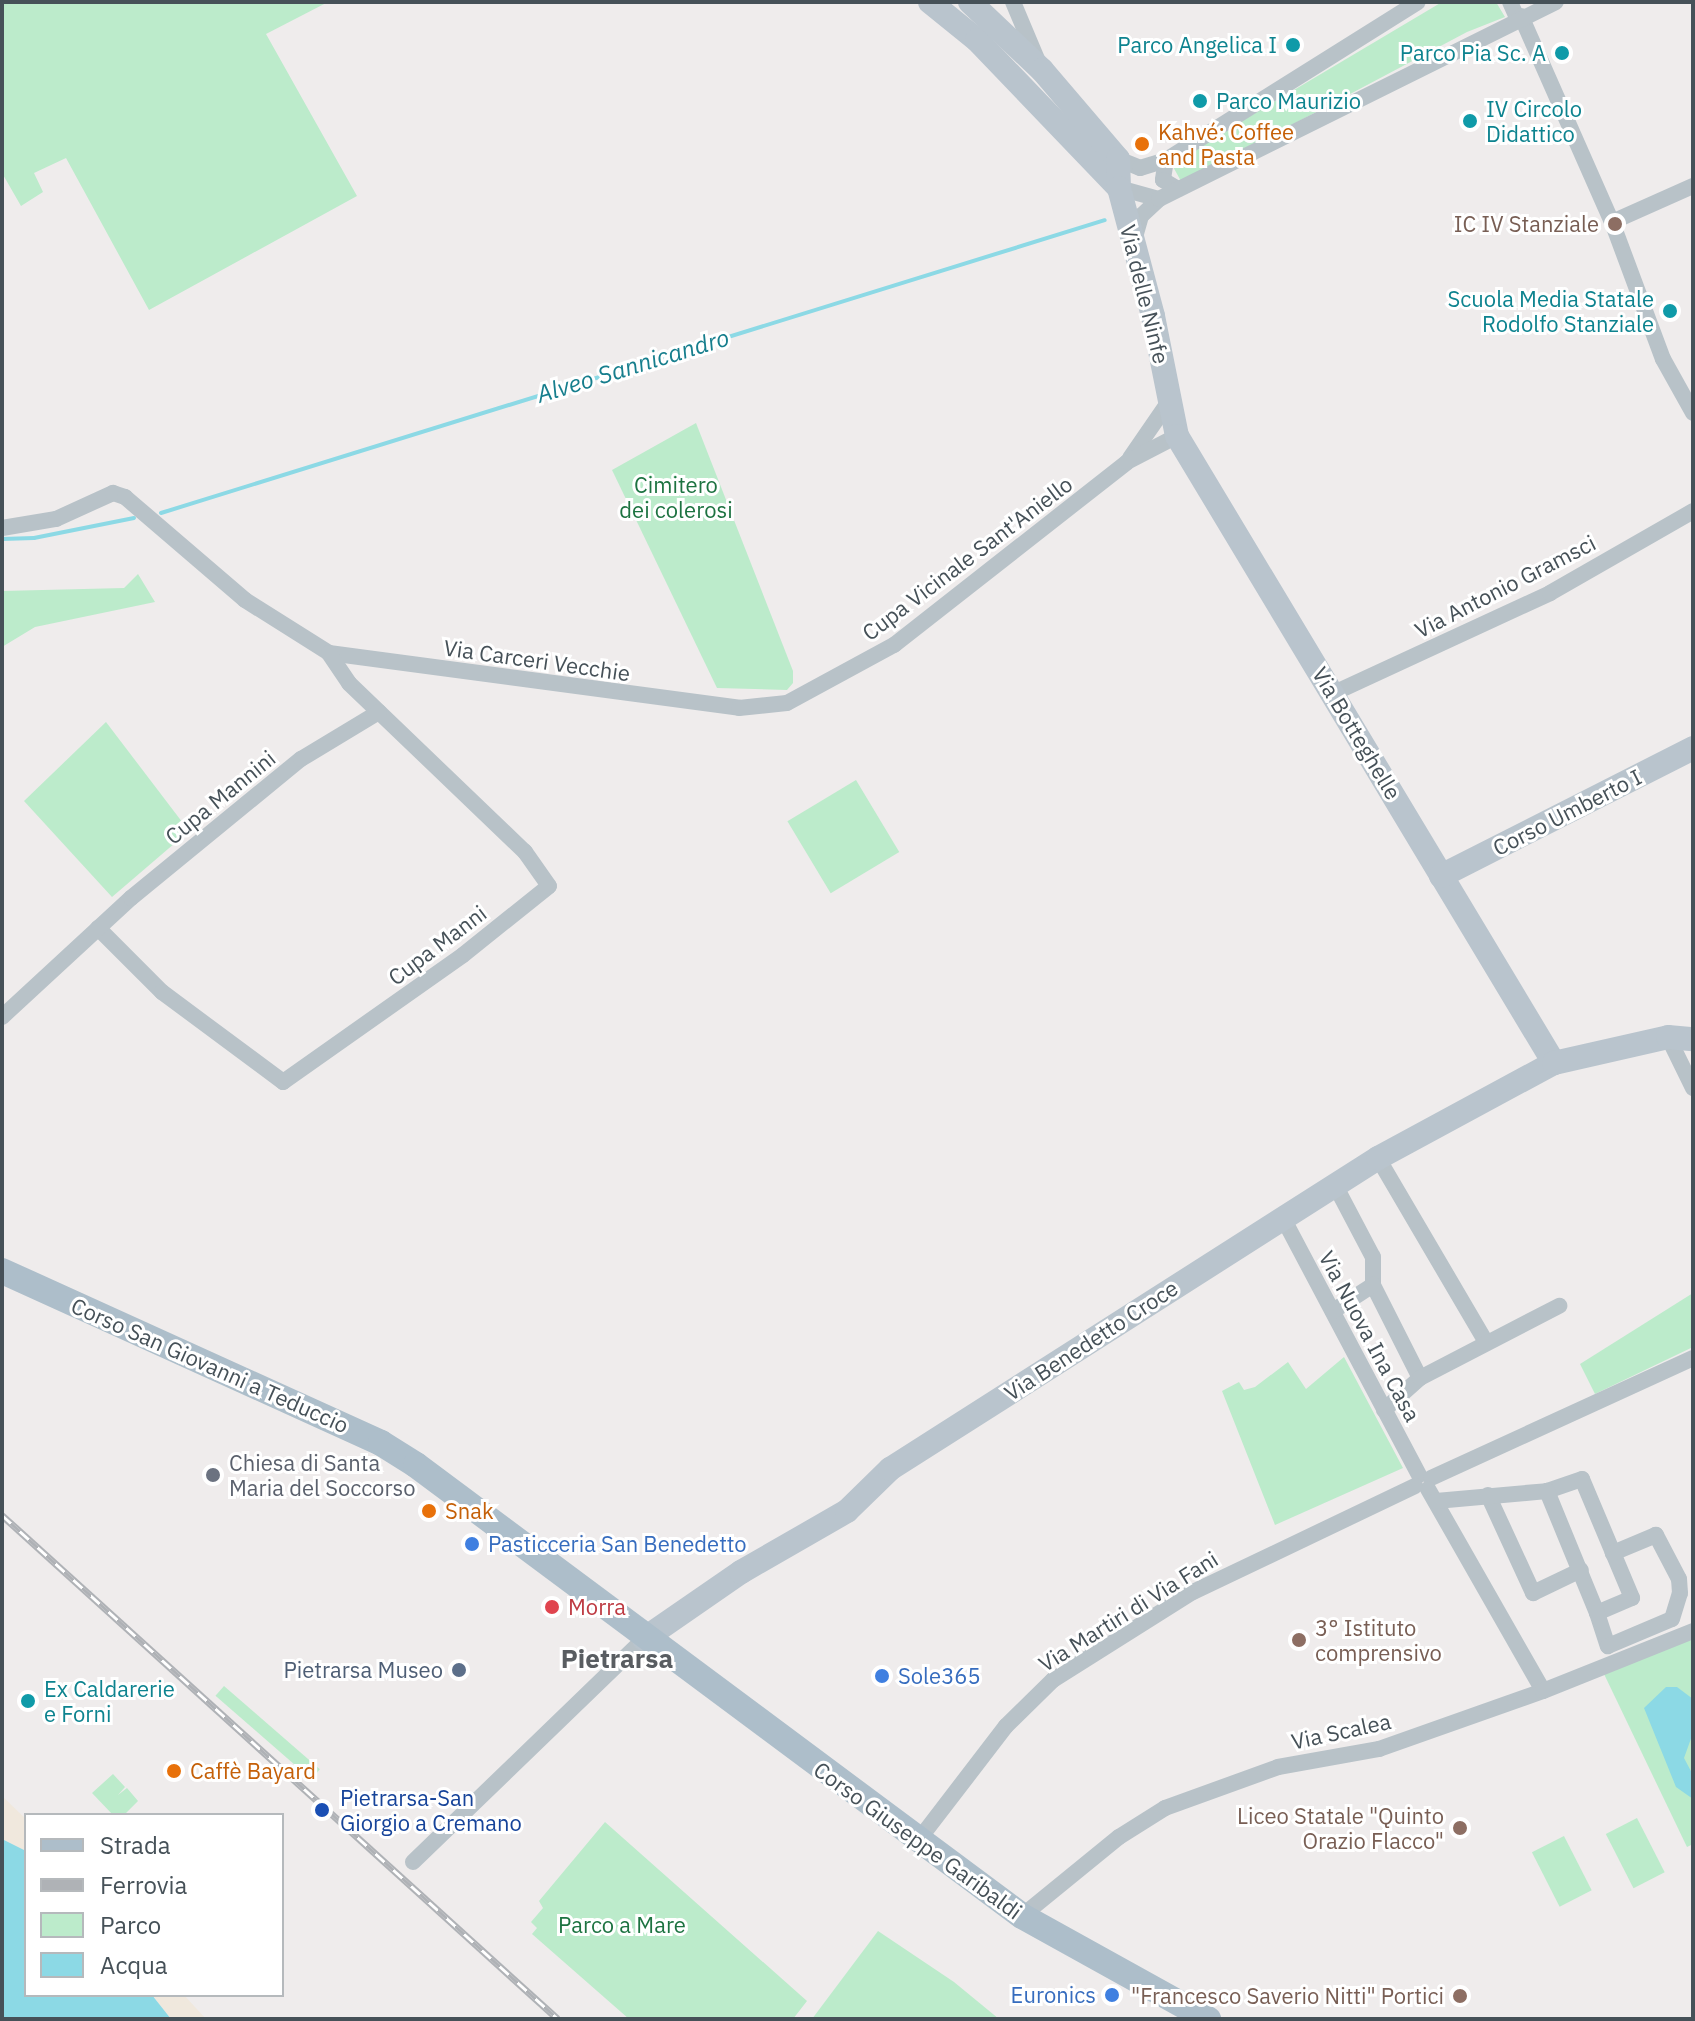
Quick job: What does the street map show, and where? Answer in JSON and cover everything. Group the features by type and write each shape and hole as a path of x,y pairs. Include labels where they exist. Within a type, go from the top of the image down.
{"main road":[{"path":"930,2 977,40 1119,188"},
{"path":"970,2 1042,70 1118,159"},
{"name":"Via delle Ninfe","path":"1118,159 1119,188 1170,400"},
{"name":"Via Botteghelle","path":"1170,400 1177,436 1208,495 1334,693 1554,1063"},
{"name":"Corso Umberto I","path":"1441,876 1693,748"},
{"name":"Via Benedetto Croce","path":"644,1639 741,1572 847,1511 890,1469 1378,1158 1554,1063 1668,1037 1693,1039"},
{"name":"Corso San Giovanni a Teduccio","path":"2,1271 381,1443 468,1502 644,1639"},
{"name":"Corso Giuseppe Garibaldi","path":"644,1639 1022,1916 1208,2019"}],"street":[{"path":"1013,2 1042,70"},
{"path":"1118,159 1140,168 1166,160 1418,2"},
{"path":"1134,246 1141,216 1159,199 1519,10 1556,2"},
{"path":"1519,10 1612,222 1663,359 1693,413"},
{"path":"1166,160 1163,180 1178,189"},
{"path":"1612,222 1693,186"},
{"path":"1119,188 1159,199"},
{"path":"1127,462 1170,400"},
{"path":"1127,462 1177,436"},
{"name":"Cupa Vicinale Sant'Aniello","path":"739,708 787,703 894,645 989,565 1127,462"},
{"path":"2,528 56,519 99,496 113,493 125,497 245,600 329,653"},
{"name":"Via Antonio Gramsci","path":"1334,693 1550,593 1693,511"},
{"name":"Via Carceri Vecchie","path":"329,653 739,708"},
{"name":"Cupa Manni","path":"98,928 162,992 283,1082 463,955 549,886 525,852 349,683 329,653"},
{"name":"Cupa Mannini","path":"2,1017 98,928 301,759 379,712"},
{"path":"1693,1029 1668,1037 1693,1088"},
{"path":"1378,1158 1486,1342"},
{"path":"1335,1185 1373,1257 1373,1285 1420,1378"},
{"name":"Via Nuova Ina Casa","path":"1283,1218 1384,1410 1543,1691"},
{"path":"1333,1311 1373,1285"},
{"path":"1384,1410 1420,1378 1559,1306"},
{"name":"Via Martiri di Via Fani","path":"917,1842 1006,1726 1053,1680 1193,1592 1426,1486 1693,1358"},
{"path":"1426,1486 1488,1495 1547,1491 1582,1479 1632,1598 1597,1613"},
{"path":"1547,1491 1581,1570 1608,1646 1672,1619 1680,1593 1679,1579 1656,1535 1613,1553"},
{"path":"1488,1495 1533,1593 1581,1570"},
{"name":"Via Scalea","path":"1022,1916 1119,1837 1165,1808 1278,1767 1379,1749 1543,1691 1693,1631"},
{"path":"413,1862 644,1639"}],"green space":[{"path":"2,2 328,2 266,34 357,196 149,310 66,158 34,173 43,192 21,206 2,173"},
{"path":"1442,2 1496,2 1505,17 1467,32 1182,183 1171,163"},
{"name":"Cimitero dei colerosi","path":"696,423 793,671 793,683 787,690 717,688 612,470"},
{"path":"138,574 155,602 35,627 2,647 2,591 124,588"},
{"path":"106,722 189,831 112,897 24,801"},
{"path":"856,780 899,852 831,893 787,821"},
{"path":"1693,1293 1693,1347 1595,1394 1580,1364"},
{"path":"1344,1357 1403,1468 1275,1525 1222,1391 1239,1382 1244,1390 1255,1387 1288,1362 1306,1389"},
{"path":"1693,1638 1693,1844 1687,1847 1604,1674"},
{"path":"224,1686 320,1769 311,1779 215,1696"},
{"path":"113,1774 125,1787 118,1795 127,1788 138,1801 126,1813 111,1813 92,1793"},
{"path":"1637,1818 1665,1872 1634,1888 1606,1834"},
{"name":"Parco a Mare","path":"605,1822 807,2001 793,2019 629,2019 532,1934 537,1928 531,1922 543,1908 539,1901"},
{"path":"1564,1836 1592,1890 1560,1907 1532,1852"},
{"path":"878,1931 954,1982 999,2019 812,2019"}],"sand":[{"path":"2,1796 24,1817 24,1850 2,1839"},
{"path":"154,1997 186,1997 206,2019 171,2019"}],"water":[{"path":"1666,1687 1677,1687 1693,1699 1693,1733 1684,1758 1693,1775 1693,1799 1676,1787 1644,1708"},
{"path":"2,1839 24,1850 24,1997 154,1997 171,2019 2,2019"}],"waterway":[{"name":"Alveo Sannicandro","path":"161,513 1105,220"},
{"name":"Alveo Sannicandro","path":"2,539 34,538 134,518"}],"railway":[{"path":"2,1515 558,2019"}],"place":[{"name":"Parco Angelica I","path":"1293,45"},
{"name":"Parco Pia Sc. A","path":"1562,53"},
{"name":"Parco Maurizio","path":"1200,101"},
{"name":"IV Circolo Didattico","path":"1470,121"},
{"name":"Kahvé: Coffee and Pasta","path":"1142,144"},
{"name":"IC IV Stanziale","path":"1615,224"},
{"name":"Scuola Media Statale Rodolfo Stanziale","path":"1670,311"},
{"name":"Chiesa di Santa Maria del Soccorso","path":"213,1475"},
{"name":"Snak","path":"429,1511"},
{"name":"Pasticceria San Benedetto","path":"472,1544"},
{"name":"Morra","path":"552,1607"},
{"name":"3° Istituto comprensivo","path":"1299,1640"},
{"name":"Pietrarsa Museo","path":"459,1670"},
{"name":"Sole365","path":"882,1676"},
{"name":"Ex Caldarerie e Forni","path":"28,1701"},
{"name":"Caffè Bayard","path":"174,1771"},
{"name":"Pietrarsa-San Giorgio a Cremano","path":"322,1810"},
{"name":"Liceo Statale \"Quinto Orazio Flacco\"","path":"1460,1828"},
{"name":"Euronics","path":"1112,1995"},
{"name":"\"Francesco Saverio Nitti\" Portici","path":"1460,1996"}],"district":[{"name":"Pietrarsa","path":"617,1659"}]}
